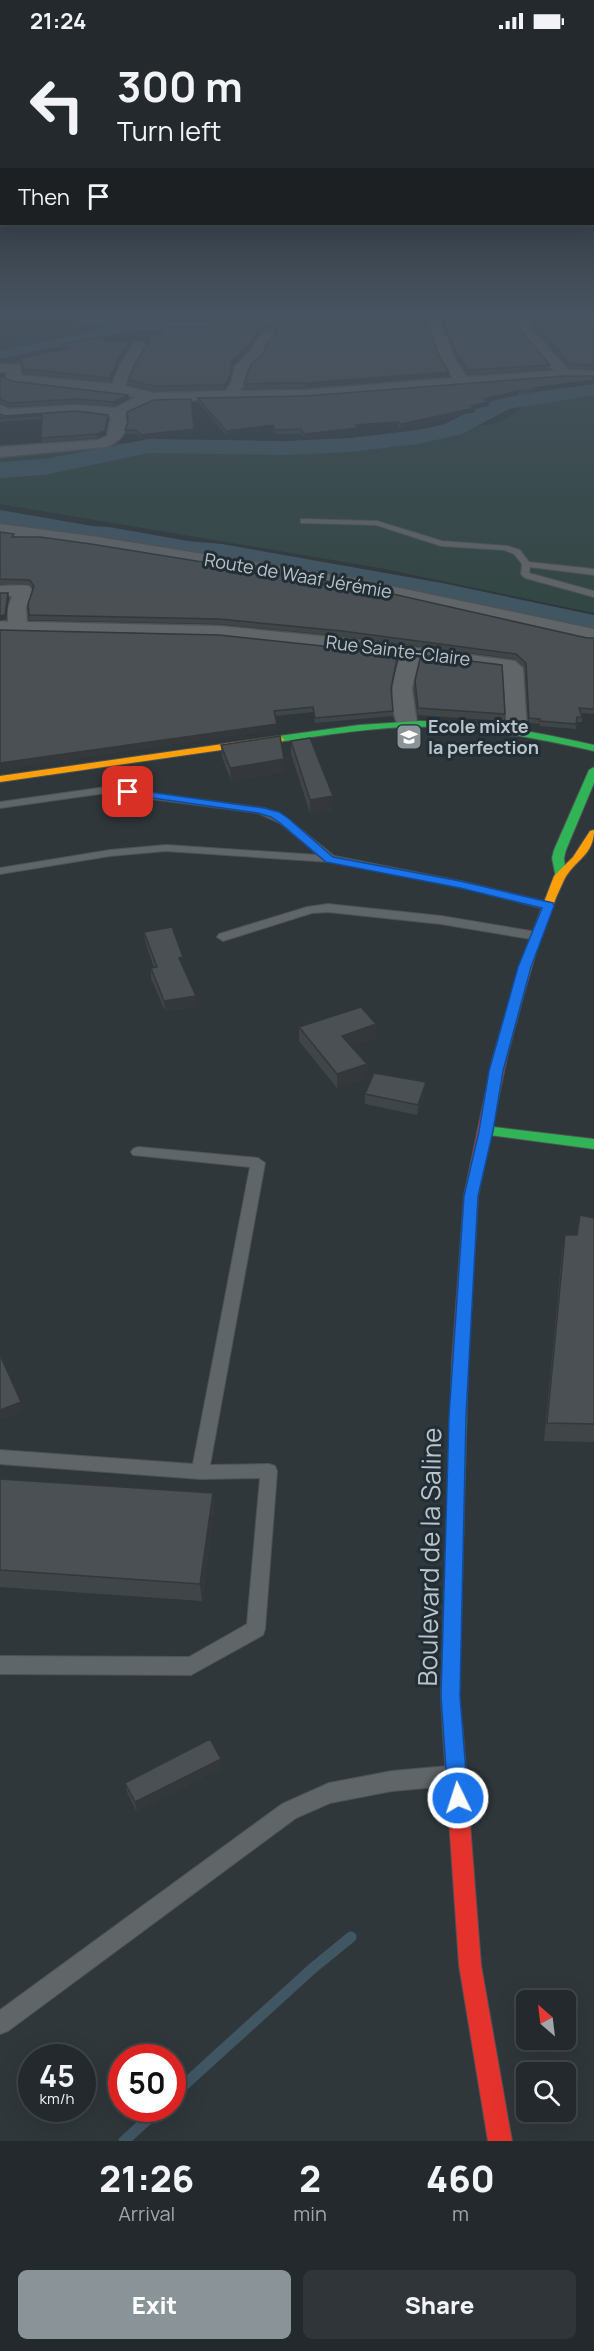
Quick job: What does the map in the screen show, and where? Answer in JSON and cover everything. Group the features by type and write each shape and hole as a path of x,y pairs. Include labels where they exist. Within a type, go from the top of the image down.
{"main road":[{"path":"0,779 319,733 407,724 440,724 517,731 594,748"},
{"name":"Boulevard de la Saline","path":"560,876 558,858 560,850 594,770"},
{"name":"Boulevard de la Saline","path":"500,2141 470,1965 450,1696 458,1416 471,1196 486,1131 496,1071 525,967 560,876 577,859 594,833"},
{"path":"486,1131 594,1144"}],"street":[{"path":"2,413 34,411"},
{"path":"0,452 100,444 114,440 119,420 113,413 88,411"},
{"path":"94,421 118,411"},
{"name":"Route de Waaf Jérémie","path":"0,529 92,541 353,583 594,635"},
{"path":"0,591 23,590 9,627"},
{"name":"Rue Sainte-Claire","path":"9,627 219,632 508,665 513,668 517,731"},
{"path":"407,724 402,685 404,669 413,653"}],"lane":[{"path":"304,521 377,523 441,543 505,548 517,552 526,564 525,574 528,576 594,594"},
{"path":"526,564 594,572"},
{"path":"0,805 106,790 171,796 260,810 275,814 330,860"},
{"path":"0,871 110,853 166,848 330,860 460,884 548,906"},
{"path":"224,937 311,910 328,908 441,920 537,936"},
{"path":"138,1152 258,1163 200,1472"},
{"path":"0,1457 200,1472 269,1472 256,1629 191,1666 0,1665"},
{"path":"0,2023 289,1811 329,1793 392,1781 456,1775"}],"green space":[{"path":"519,411 594,411 594,613 380,568 0,504 0,450 113,442 279,455 362,449 501,422"}],"water":[{"path":"0,510 188,541 222,544 442,583 594,615 594,631 124,541 0,523"}],"building":[{"path":"76,411 108,415 105,431 97,434 41,438 42,415 0,418 0,414 5,416"},
{"path":"192,411 194,429 141,435 136,430 125,430 128,423 127,412"},
{"path":"209,411 461,411 401,424 397,422 356,425 358,428 304,434 301,429 275,430 273,425 226,431"},
{"path":"0,532 14,534 12,537 40,537 240,568 237,574 270,573 353,585 594,638 594,709 579,708 582,717 577,717 576,724 529,718 526,663 516,654 342,631 219,619 29,615 28,604 34,586 30,580 0,579"},
{"path":"0,593 8,593 5,615 0,616"},
{"path":"0,630 219,635 398,654 391,688 393,711 315,718 313,707 274,711 277,724 0,763"},
{"path":"421,655 502,665 505,714 418,708 415,681"},
{"path":"280,736 284,759 230,768 221,745"},
{"path":"310,738 333,796 310,800 291,741"},
{"path":"172,927 183,957 179,958 196,996 164,1001 151,968 157,967 144,932"},
{"path":"361,1007 376,1024 342,1036 367,1064 337,1074 299,1027"},
{"path":"374,1073 426,1082 418,1105 365,1094"},
{"path":"580,1215 594,1218 594,1424 547,1423 565,1235 577,1235"},
{"path":"0,1355 21,1402 0,1410"},
{"path":"0,1479 213,1493 200,1584 0,1570"},
{"path":"210,1739 221,1759 135,1802 125,1783"}],"waterway":[{"path":"0,470 44,467 149,446 285,448 350,445 418,437 453,429 488,411"},
{"path":"186,2083 313,1968 351,1937"},
{"path":"124,2141 145,2122"}],"traffic: fast":[{"path":"279,739 379,726 439,724 537,736 594,748"},
{"path":"560,876 558,858 560,850 594,770"},
{"path":"486,1131 594,1144"},
{"path":"453,1733 450,1696 460,1362"}],"traffic: slow":[{"path":"0,779 279,739"},
{"path":"500,1057 525,967 560,876 577,859 594,833"}],"traffic: jam":[{"path":"460,1362 471,1196 500,1057"},
{"path":"453,1733 470,1965 500,2141"}],"place":[{"name":"Ecole mixte la perfection","path":"409,737"}],"route":[{"path":"128,792 171,796 275,814 330,860 460,884 548,906 525,967 496,1071 486,1131 471,1196 458,1416 450,1696 458,1798"}]}
